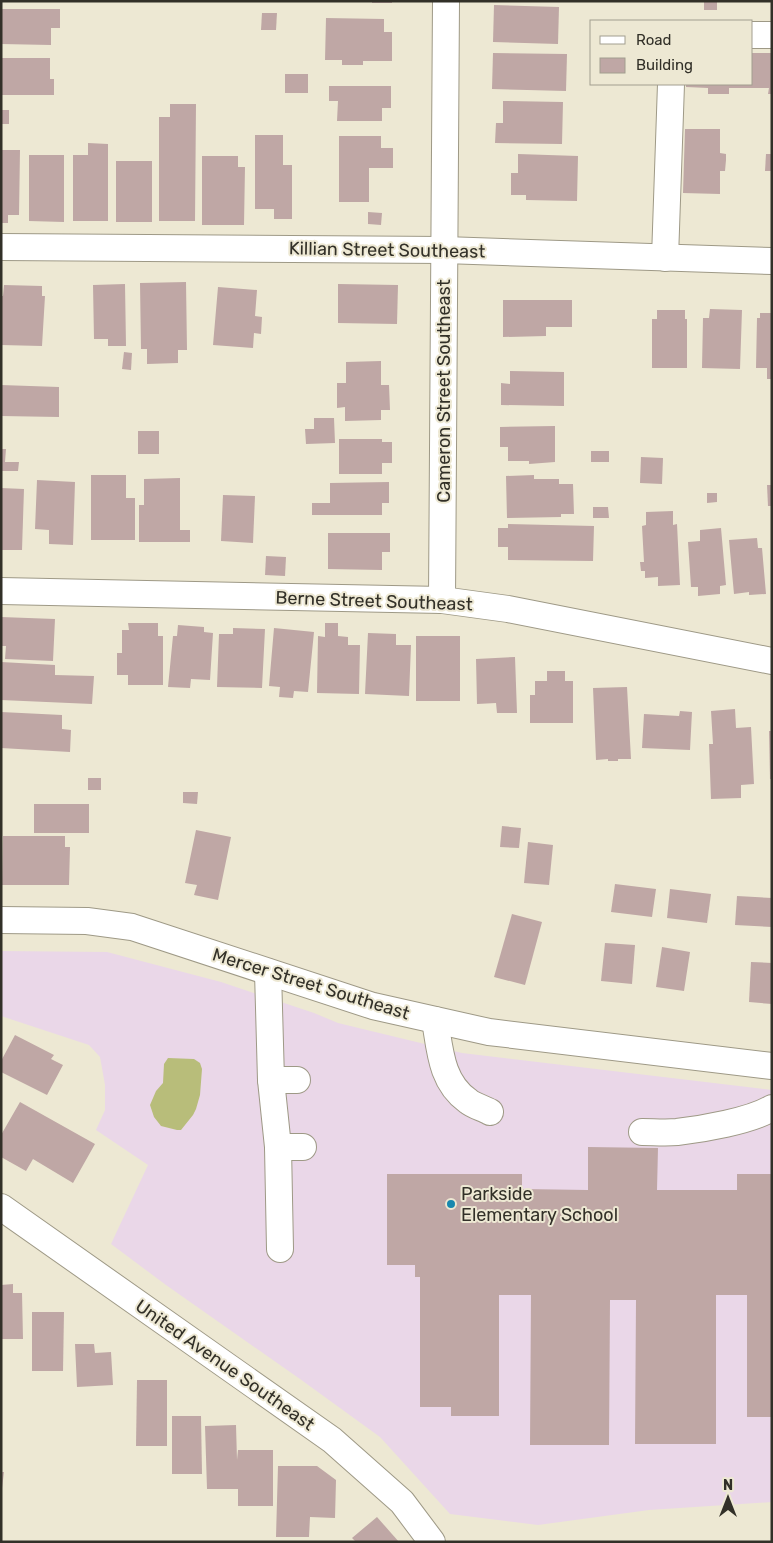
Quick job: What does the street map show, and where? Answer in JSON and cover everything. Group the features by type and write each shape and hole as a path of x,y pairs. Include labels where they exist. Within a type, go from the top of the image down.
{"street":[{"name":"Cameron Street Southeast","path":"442,600 446,1"},
{"path":"753,35 772,35"},
{"path":"665,258 671,85"},
{"name":"Killian Street Southeast","path":"1,247 444,250 772,261"},
{"name":"Berne Street Southeast","path":"1,591 442,600 508,609 772,661"},
{"name":"Mercer Street Southeast","path":"1,920 87,922 132,927 373,1006 489,1032 772,1066"},
{"path":"268,972 270,1080 291,1147 280,1250"},
{"path":"435,1020 442,1061 448,1079 456,1092 469,1102 490,1112"},
{"path":"270,1080 297,1080"},
{"path":"642,1132 676,1132 732,1122 763,1113 772,1108"},
{"name":"United Avenue Southeast","path":"1,1207 332,1440 402,1502 432,1542"}],"shaded area":[{"name":"Parkside Elementary School","path":"1,951 107,952 221,982 314,1013 338,1023 462,1053 772,1090 772,1502 649,1510 538,1525 450,1514 380,1437 111,1244 148,1165 96,1130 105,1110 105,1085 100,1057 89,1045 1,1016"}],"green space":[{"path":"168,1058 194,1059 200,1063 202,1069 200,1095 196,1109 181,1130 161,1126 154,1117 150,1105 156,1091 163,1083 164,1064"}],"building":[{"path":"372,1 392,1 392,3 372,3"},
{"path":"704,1 717,1 717,10 704,10"},
{"path":"494,5 559,7 558,44 493,42"},
{"path":"1,9 60,9 60,28 51,28 51,45 1,44"},
{"path":"262,13 277,13 276,30 261,30"},
{"path":"326,18 384,19 384,32 392,32 392,61 363,61 363,65 342,65 342,60 325,60"},
{"path":"493,53 567,54 566,91 492,89"},
{"path":"753,53 772,53 772,94 768,94 769,88 729,88 729,94 708,94 708,88 686,87 686,85 753,85"},
{"path":"1,58 50,58 50,79 54,79 54,95 1,95"},
{"path":"285,74 308,74 308,93 285,93"},
{"path":"329,86 391,86 391,108 382,108 382,121 337,121 338,101 329,101"},
{"path":"503,101 563,102 562,144 495,143 496,123 503,123"},
{"path":"170,104 196,104 195,221 159,221 159,117 170,117"},
{"path":"1,110 9,110 9,124 1,124"},
{"path":"685,129 720,129 720,153 726,154 726,160 725,171 720,171 720,194 683,193"},
{"path":"255,135 283,135 283,165 292,165 292,219 274,219 274,209 255,209"},
{"path":"339,136 381,136 381,148 393,148 393,168 369,168 369,202 339,202"},
{"path":"88,143 108,144 108,221 73,221 73,155 88,155"},
{"path":"1,150 20,150 19,215 8,215 8,223 1,223"},
{"path":"518,154 578,156 577,201 526,200 526,195 511,195 511,173 518,173"},
{"path":"766,154 772,154 772,171 765,171"},
{"path":"29,155 64,155 64,222 29,221"},
{"path":"202,156 238,156 238,167 245,167 244,225 202,225"},
{"path":"116,161 152,161 152,222 116,222"},
{"path":"368,212 382,213 381,225 368,224"},
{"path":"186,282 187,350 178,350 178,363 147,364 147,349 141,349 140,283"},
{"path":"125,284 126,346 108,346 108,339 94,339 93,285"},
{"path":"338,284 398,285 397,324 338,323"},
{"path":"4,285 42,286 42,296 45,296 42,346 1,345"},
{"path":"218,287 257,290 255,316 262,317 261,334 254,333 253,348 213,345"},
{"path":"503,300 572,300 572,327 546,327 546,336 503,337"},
{"path":"710,309 742,310 740,369 702,368 703,318 709,318"},
{"path":"657,310 685,310 685,319 687,319 687,368 652,368 652,319 657,319"},
{"path":"760,313 772,313 772,379 767,379 767,368 756,368 757,318 760,318"},
{"path":"124,352 132,353 131,370 122,369"},
{"path":"381,361 381,385 389,385 390,410 381,410 381,420 345,421 345,407 337,408 337,383 346,383 346,362"},
{"path":"510,371 564,372 564,406 501,405 501,383 510,384"},
{"path":"1,385 59,387 59,417 1,416"},
{"path":"314,418 334,418 335,443 306,444 305,429 314,429"},
{"path":"555,426 555,462 529,464 529,461 508,461 508,447 500,447 500,427"},
{"path":"138,431 159,431 159,454 138,454"},
{"path":"339,439 382,439 382,442 392,442 392,463 382,463 382,474 339,474"},
{"path":"1,449 6,449 5,462 19,462 18,471 1,471"},
{"path":"591,451 609,451 609,462 591,462"},
{"path":"641,457 663,458 662,484 640,483"},
{"path":"91,475 126,475 126,498 135,498 135,540 91,540"},
{"path":"534,475 534,479 559,479 559,484 573,484 574,514 561,514 561,517 507,518 506,476"},
{"path":"180,478 180,530 190,530 190,542 139,542 139,505 144,505 144,479"},
{"path":"37,480 75,482 73,545 49,544 49,530 35,529"},
{"path":"389,482 389,503 382,503 382,515 312,515 312,503 330,503 330,483"},
{"path":"767,485 772,485 772,506 768,506"},
{"path":"1,488 24,489 22,550 1,550"},
{"path":"707,493 717,493 717,502 707,503"},
{"path":"223,495 255,496 253,543 221,541"},
{"path":"593,507 608,507 609,518 593,518"},
{"path":"673,511 673,525 677,524 680,585 658,586 658,577 645,578 645,571 641,571 640,562 644,562 642,526 646,525 646,512"},
{"path":"508,524 594,526 593,561 508,560 508,547 498,547 498,528 508,528"},
{"path":"721,528 726,585 720,586 720,594 698,596 698,587 691,587 688,542 700,541 700,530"},
{"path":"328,533 390,533 390,552 382,552 382,570 328,569"},
{"path":"757,538 758,548 762,548 766,594 749,595 749,592 734,594 729,540"},
{"path":"266,556 286,557 285,576 265,575"},
{"path":"1,617 55,619 53,661 5,659 6,646 1,646"},
{"path":"128,623 158,623 158,636 163,636 163,685 128,685 128,675 117,675 117,653 122,653 122,630 129,630"},
{"path":"325,623 338,623 338,636 348,637 348,645 360,645 359,694 317,693 318,636 325,637"},
{"path":"178,625 204,627 204,632 213,633 210,680 191,679 190,688 168,687 173,636 177,636"},
{"path":"233,628 265,629 262,688 217,687 219,634 233,634"},
{"path":"274,628 314,632 308,692 294,691 293,698 279,697 280,687 269,686"},
{"path":"368,633 396,634 396,645 411,645 409,696 365,694"},
{"path":"416,636 460,636 460,701 416,701"},
{"path":"515,657 517,713 497,713 496,703 477,704 476,659"},
{"path":"1,662 55,665 55,675 94,676 92,704 1,700"},
{"path":"547,671 565,671 565,681 573,681 573,723 530,723 530,695 535,695 535,681 547,681"},
{"path":"627,687 631,759 618,759 618,761 608,761 608,759 596,760 593,688"},
{"path":"735,709 736,728 751,727 754,784 741,785 741,798 711,799 709,744 713,744 711,711"},
{"path":"680,711 692,712 690,750 642,748 644,714 679,716"},
{"path":"1,712 62,715 62,729 71,730 70,752 1,748"},
{"path":"769,731 772,731 772,779 770,779"},
{"path":"88,778 101,778 101,790 88,790"},
{"path":"183,792 198,792 197,804 183,803"},
{"path":"34,804 89,804 89,833 34,833"},
{"path":"502,826 521,828 519,848 500,847"},
{"path":"196,830 231,837 218,900 194,895 197,885 185,883"},
{"path":"3,836 65,836 65,847 70,847 69,885 2,885"},
{"path":"528,842 553,845 549,885 524,883"},
{"path":"615,884 656,889 652,917 611,912"},
{"path":"670,889 711,894 707,923 667,918"},
{"path":"737,896 772,898 772,927 735,925"},
{"path":"512,914 542,922 525,985 494,977"},
{"path":"605,943 635,945 632,984 601,981"},
{"path":"662,947 690,952 684,991 656,987"},
{"path":"751,962 772,963 772,1004 749,1002"},
{"path":"15,1035 54,1055 51,1059 63,1065 47,1095 1,1072 1,1061"},
{"path":"20,1102 95,1144 73,1183 33,1159 26,1171 1,1157 1,1135"},
{"path":"588,1147 658,1148 657,1190 737,1190 737,1174 772,1174 772,1417 747,1417 747,1295 716,1295 716,1444 635,1444 636,1300 610,1300 609,1445 530,1445 531,1295 499,1295 499,1416 451,1416 451,1407 420,1407 420,1277 415,1277 415,1265 387,1265 387,1174 522,1174 522,1189 588,1190"},
{"path":"13,1284 13,1293 22,1293 23,1339 1,1339 1,1285"},
{"path":"32,1312 64,1312 63,1371 32,1371"},
{"path":"75,1344 94,1344 95,1353 111,1352 113,1385 77,1387"},
{"path":"137,1380 167,1380 167,1446 136,1446"},
{"path":"172,1416 201,1416 202,1474 172,1474"},
{"path":"236,1425 237,1460 238,1450 273,1450 273,1506 238,1506 238,1489 207,1489 205,1426"},
{"path":"278,1466 317,1466 336,1480 335,1518 310,1517 309,1537 276,1537"},
{"path":"1,1472 4,1472 2,1488 1,1488"},
{"path":"377,1517 399,1542 356,1542 352,1538"}],"place":[{"name":"Parkside Elementary School","path":"451,1204"}]}
